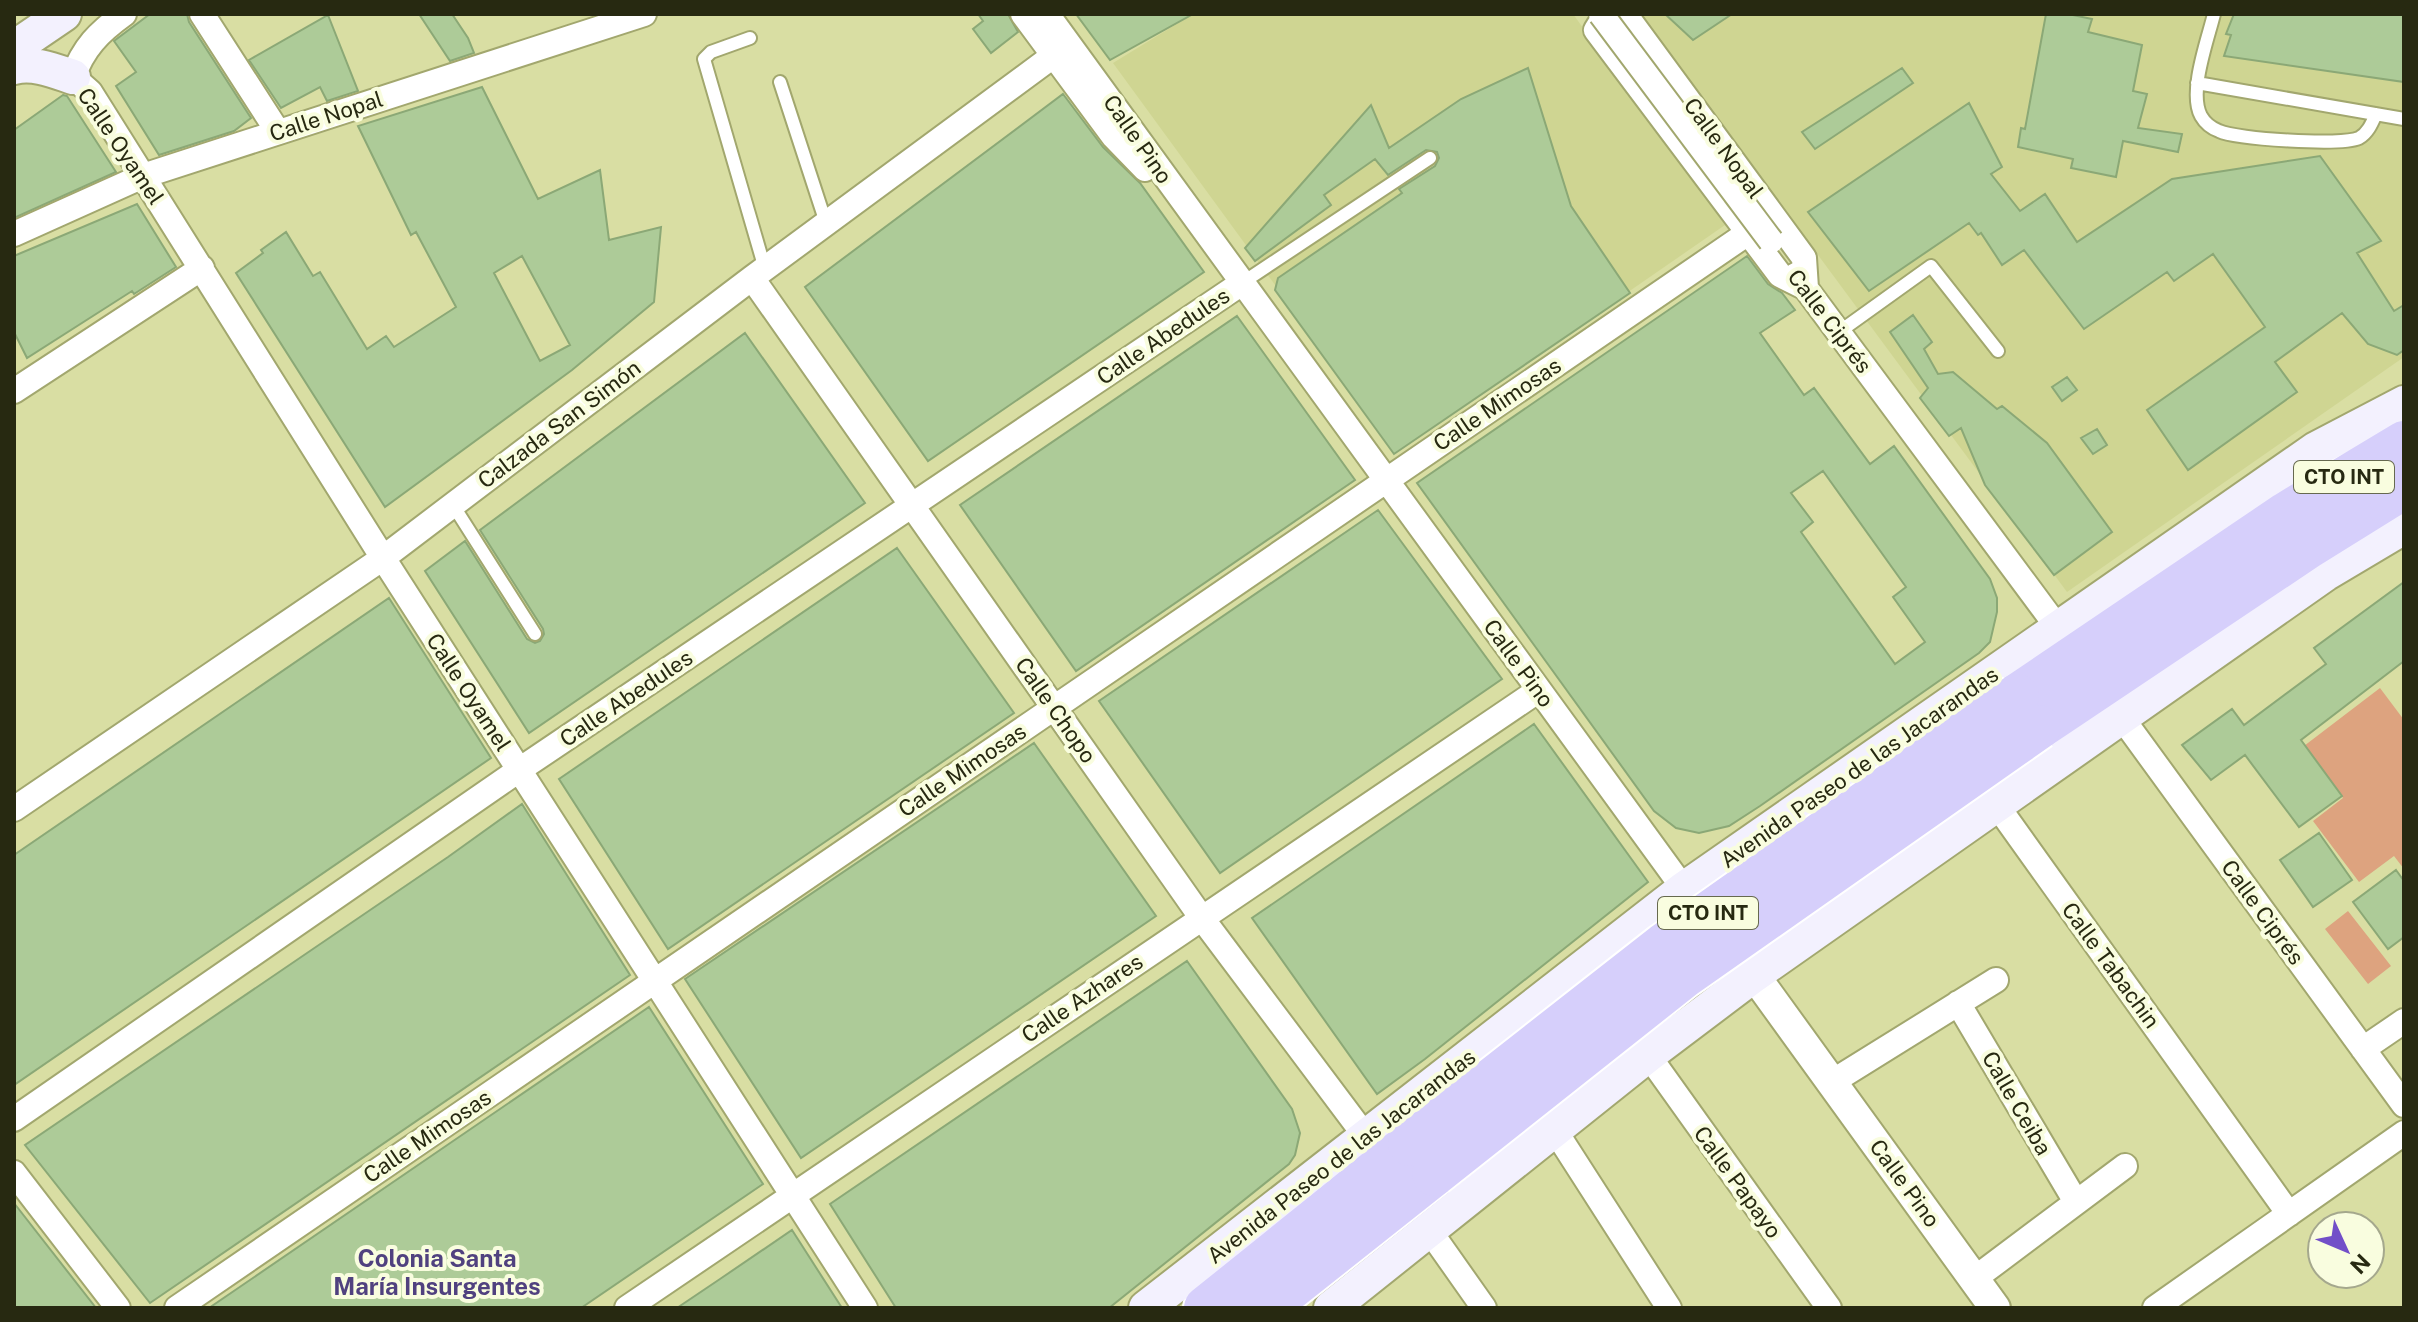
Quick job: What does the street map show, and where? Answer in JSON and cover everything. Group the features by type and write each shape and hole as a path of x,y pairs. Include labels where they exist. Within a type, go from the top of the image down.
{"highway":[{"name":"CTO INT","path":"1206,1308 1684,976 2286,514 2404,443"},
{"name":"CTO INT","path":"2028,712 2404,487"},
{"name":"CTO INT","path":"1265,1308 1422,1159"}],"main road":[{"path":"64,14 19,46 23,65 73,77"},
{"path":"2316,449 2404,378"},
{"name":"Avenida Paseo de las Jacarandas","path":"1146,1308 1684,889 2316,449 2404,403"},
{"path":"1331,1308 1648,1055 1754,975 2325,574 2404,527"},
{"path":"1810,801 1807,832 1820,861 1844,881 1876,890"},
{"path":"1478,1049 1496,1051 1529,1078 1554,1129"}],"street":[{"path":"73,77 85,50 99,32 124,14"},
{"path":"202,14 278,132"},
{"name":"Calle Nopal","path":"14,234 143,176 644,14"},
{"path":"1023,14 1114,137 1149,173 1167,180 1168,162 1063,14"},
{"name":"Calle Pino","path":"1047,14 1684,889 1754,975 1995,1308"},
{"name":"Calle Ciprés","path":"1603,14 1760,237 1806,288 2058,628"},
{"name":"Calle Nopal","path":"1625,14 1804,258 1806,288"},
{"name":"Calzada San Simón","path":"14,809 383,558 758,273 1053,56"},
{"name":"Calle Oyamel","path":"73,77 90,92 383,558 865,1308"},
{"name":"Calle Mimosas","path":"177,1308 1386,479 1760,237"},
{"path":"14,390 202,268"},
{"name":"Calle Chopo","path":"758,273 1053,707 1201,917 1366,1137"},
{"name":"Calle Abedules","path":"14,1119 519,770 1242,283"},
{"name":"Calle Azhares","path":"627,1308 1539,690"},
{"name":"Calle Tabachin","path":"1931,717 2289,1214"},
{"name":"Calle Ciprés","path":"2122,718 2404,1105"},
{"path":"1832,1082 1996,980"},
{"name":"Calle Ceiba","path":"1958,1003 2076,1202"},
{"path":"2363,1049 2404,1021"},
{"name":"Calle Papayo","path":"1648,1055 1829,1308"},
{"path":"1554,1129 1669,1308"},
{"path":"2155,1308 2404,1133"},
{"path":"1974,1279 2125,1166"},
{"path":"14,1173 118,1308"},
{"path":"1429,1230 1484,1308"}],"lane":[{"path":"2214,14 2197,83 2198,108 2207,125 2221,133 2282,140 2353,140 2367,132 2376,114"},
{"path":"750,38 711,52 704,59 758,273"},
{"path":"780,82 826,223"},
{"path":"2197,83 2404,119"},
{"path":"1242,283 1430,158"},
{"path":"1839,332 1931,266 1998,351"},
{"path":"453,505 535,634"}],"shaded area":[{"path":"1193,14 1573,14 1725,225 1397,452 1113,63"},
{"path":"1640,14 2404,14 2404,357 2067,592"},
{"path":"2380,688 2404,720 2404,869 2394,856 2359,882 2313,821 2343,798 2304,746"},
{"path":"2348,911 2391,966 2368,984 2325,929"}],"building":[{"path":"150,14 187,14 189,22 251,118 234,131 159,155 116,86 136,72 114,41"},
{"path":"419,14 452,14 474,53 450,61"},
{"path":"978,14 1008,14 1018,32 991,53 973,29 983,21"},
{"path":"1076,14 1193,14 1110,60"},
{"path":"1665,14 1732,14 1693,40"},
{"path":"2046,14 2092,19 2088,32 2142,45 2133,91 2147,94 2138,128 2182,134 2178,152 2123,141 2116,177 2071,168 2073,159 2018,147 2021,128 2025,129"},
{"path":"2234,14 2404,14 2404,82 2224,56 2231,35 2226,34"},
{"path":"328,15 358,91 327,101 320,87 281,108 249,60"},
{"path":"1528,68 1571,206 1630,293 1394,454 1275,290 1278,278 1402,193 1399,189 1435,166 1439,158 1437,152 1426,150 1388,175 1375,159 1324,195 1331,205 1255,261 1245,248 1371,105 1389,148 1461,99"},
{"path":"1902,68 1913,83 1815,149 1802,132"},
{"path":"482,87 538,199 600,170 609,240 661,227 654,302 572,370 385,507 236,273 286,232 313,276 320,272 367,349 386,336 394,347 456,307 416,232 411,235 358,126","holes":["522,256 570,345 540,361 494,273"]},
{"path":"1063,94 1103,147 1140,183 1204,272 928,461 805,287"},
{"path":"63,95 67,96 116,172 14,218 14,130"},
{"path":"1969,103 2002,167 1991,174 2020,211 2045,194 2077,242 2172,179 2320,156 2381,241 2357,253 2394,311 2404,305 2404,350 2397,355 2368,344 2342,313 2275,362 2297,392 2188,470 2147,410 2265,327 2213,254 2174,281 2167,272 2084,329 2024,250 2002,265 1981,233 1978,235 1969,223 1869,291 1808,212"},
{"path":"137,204 176,267 134,294 132,291 27,358 14,332 14,256"},
{"path":"1747,256 1768,284 1782,293 1795,310 1760,333 1804,395 1814,388 1870,464 1894,446 1990,579 1997,598 1997,612 1990,642 1979,653 1729,826 1699,833 1676,828 1654,811 1417,483","holes":["1823,471 1906,587 1893,597 1925,642 1895,664 1801,532 1813,522 1791,493"]},
{"path":"1913,315 1932,342 1924,349 1938,374 1953,372 1997,409 2002,406 2047,443 2112,532 2054,575 1985,485 1961,428 1949,436 1920,398 1928,388 1890,332"},
{"path":"1237,316 1355,480 1076,671 960,505"},
{"path":"745,333 865,503 529,733 425,571 465,541 527,639 535,643 540,641 543,629 480,530"},
{"path":"2067,377 2077,390 2062,401 2052,387"},
{"path":"2097,429 2107,445 2093,454 2081,438"},
{"path":"1378,510 1502,679 1220,873 1099,701"},
{"path":"897,548 1014,713 668,949 559,779"},
{"path":"2404,582 2404,661 2301,740 2342,796 2299,827 2245,755 2211,780 2182,745 2232,709 2244,725 2326,664 2314,648"},
{"path":"389,598 491,758 14,1085 14,855"},
{"path":"1534,724 1648,882 1377,1094 1252,918"},
{"path":"1034,743 1156,916 801,1158 685,979"},
{"path":"522,804 630,975 150,1303 25,1145"},
{"path":"2319,833 2352,880 2313,907 2280,860"},
{"path":"2396,870 2404,881 2404,937 2388,949 2353,902"},
{"path":"1187,961 1292,1109 1300,1133 1295,1155 1289,1164 1109,1308 896,1308 830,1204"},
{"path":"649,1007 763,1184 581,1308 209,1308"},
{"path":"14,1203 96,1308 14,1308"},
{"path":"792,1230 842,1308 677,1308 720,1279"}],"district":[{"name":"Colonia Santa María Insurgentes","path":"437,1273"}]}
